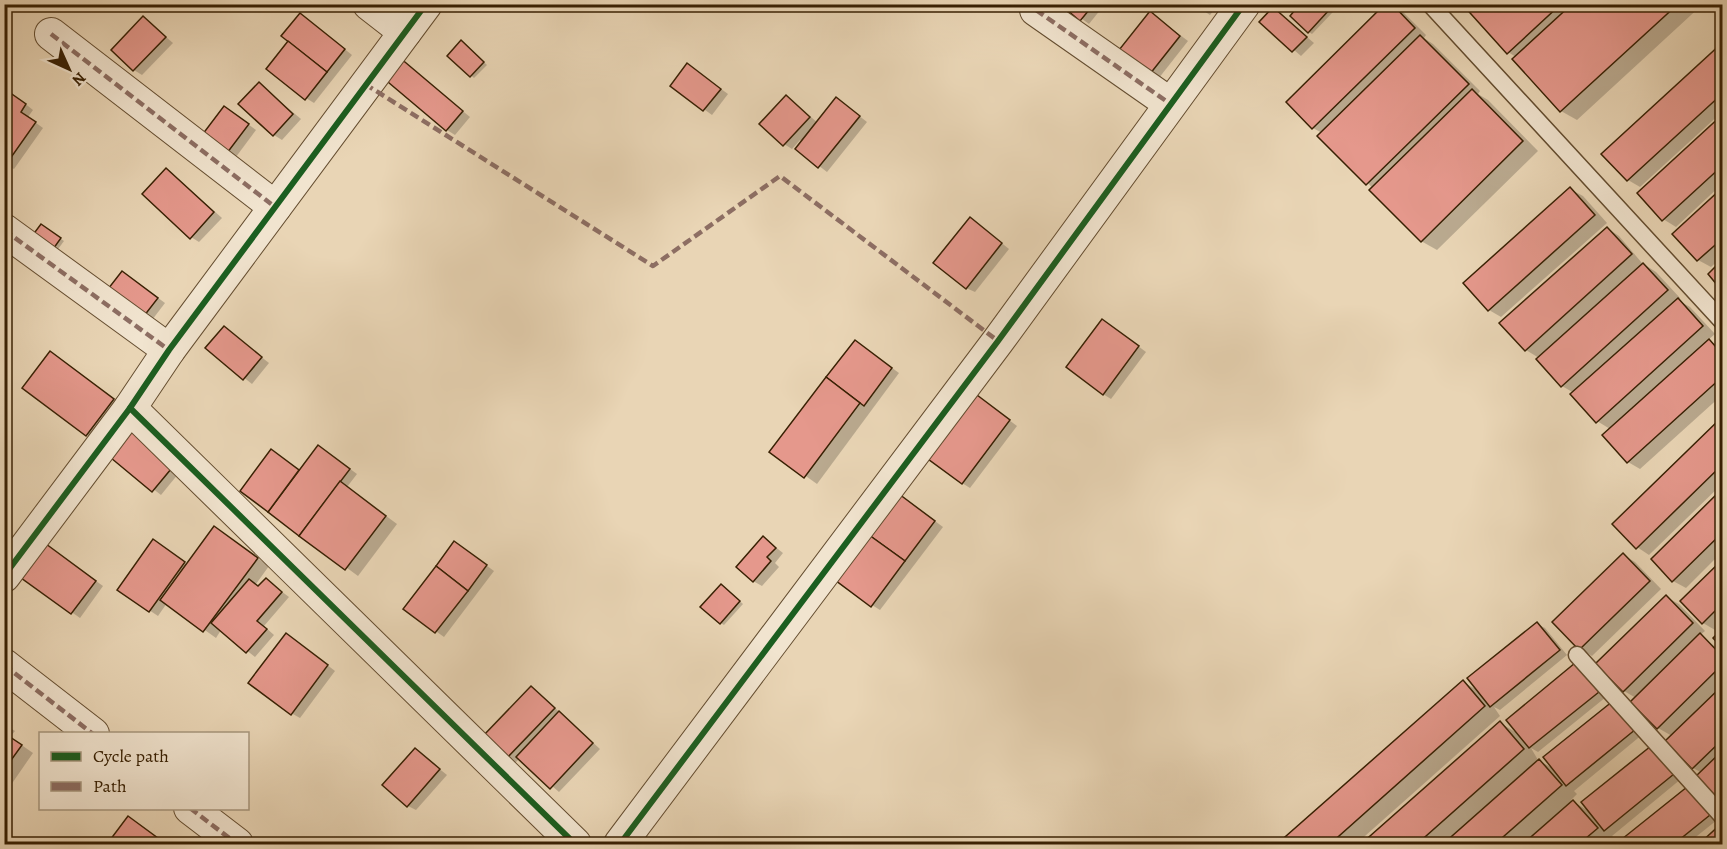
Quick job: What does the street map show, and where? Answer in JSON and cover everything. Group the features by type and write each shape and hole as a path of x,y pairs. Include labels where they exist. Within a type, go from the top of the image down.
{"street":[{"path":"369,4 405,32"},
{"path":"4,576 426,4"},
{"path":"620,844 991,351 1169,103 1244,4"},
{"path":"1036,10 1169,103"},
{"path":"51,33 275,207"},
{"path":"4,230 169,350"},
{"path":"130,408 575,844"},
{"path":"4,665 90,732"},
{"path":"193,810 237,844"}],"lane":[{"path":"1430,4 1722,321"},
{"path":"1576,655 1722,816"}],"building":[{"path":"1060,4 1094,4 1080,21"},
{"path":"1300,4 1325,4 1330,9 1308,33 1290,16"},
{"path":"1385,4 1392,4 1415,28 1312,129 1286,102"},
{"path":"1462,4 1561,4 1507,54"},
{"path":"1572,4 1678,4 1560,112 1512,59"},
{"path":"1273,7 1307,37 1292,52 1259,22"},
{"path":"1150,11 1180,36 1146,79 1115,55"},
{"path":"300,13 345,49 327,72 281,36"},
{"path":"143,16 166,37 133,71 111,50"},
{"path":"1420,35 1469,84 1366,185 1317,136"},
{"path":"461,40 484,62 470,77 447,56"},
{"path":"288,41 327,72 305,100 266,69"},
{"path":"1722,43 1722,94 1627,181 1601,154"},
{"path":"399,57 463,111 446,131 382,77"},
{"path":"687,63 721,89 703,111 670,86"},
{"path":"259,82 293,114 273,136 238,104"},
{"path":"1472,89 1523,141 1421,242 1369,190"},
{"path":"9,92 26,104 21,112 36,122 5,166 4,98"},
{"path":"786,95 810,117 783,146 759,124"},
{"path":"836,97 860,116 818,168 795,149"},
{"path":"224,106 249,124 221,161 196,143"},
{"path":"1722,115 1722,166 1662,221 1637,193"},
{"path":"166,168 214,212 190,239 142,194"},
{"path":"1570,187 1595,215 1488,311 1463,283"},
{"path":"1722,188 1722,239 1697,261 1672,234"},
{"path":"970,217 1002,243 966,289 933,263"},
{"path":"41,224 61,238 46,259 26,244"},
{"path":"1607,227 1632,254 1525,351 1499,323"},
{"path":"1722,260 1722,291 1708,274"},
{"path":"1643,263 1668,290 1561,387 1536,359"},
{"path":"122,271 158,298 137,325 101,298"},
{"path":"1678,298 1703,326 1596,423 1570,394"},
{"path":"1102,319 1139,346 1103,395 1066,367"},
{"path":"224,326 262,357 243,380 205,348"},
{"path":"1709,339 1722,354 1722,377 1627,463 1602,435"},
{"path":"855,340 892,368 864,406 826,377"},
{"path":"50,351 114,399 86,436 22,388"},
{"path":"826,377 860,403 804,478 769,452"},
{"path":"977,395 1010,420 962,484 928,459"},
{"path":"1722,417 1722,465 1636,549 1612,524"},
{"path":"128,424 176,463 152,492 105,453"},
{"path":"318,445 350,469 299,536 268,512"},
{"path":"271,449 299,470 268,512 240,491"},
{"path":"340,481 386,516 345,570 299,536"},
{"path":"1722,489 1722,533 1672,582 1651,559"},
{"path":"899,494 935,521 905,561 869,535"},
{"path":"214,526 258,558 203,632 160,600"},
{"path":"869,535 905,561 871,607 835,580"},
{"path":"763,536 776,548 767,557 771,561 753,582 736,567"},
{"path":"153,539 185,562 149,612 117,590"},
{"path":"42,541 96,581 71,614 17,575"},
{"path":"454,541 487,565 468,591 436,566"},
{"path":"1623,553 1650,581 1579,650 1552,622"},
{"path":"1722,560 1722,604 1702,624 1680,601"},
{"path":"436,566 468,591 435,633 403,609"},
{"path":"266,578 282,592 257,621 267,629 246,653 211,623 249,579 258,586"},
{"path":"721,584 740,601 720,624 700,607"},
{"path":"1666,595 1693,623 1623,692 1595,664"},
{"path":"1537,622 1560,650 1490,707 1467,678"},
{"path":"1722,629 1722,648 1713,638"},
{"path":"286,633 328,665 291,715 248,683"},
{"path":"1700,633 1722,656 1722,665 1657,729 1630,702"},
{"path":"1575,663 1599,692 1529,748 1506,720"},
{"path":"1463,680 1485,706 1330,844 1277,844"},
{"path":"531,686 555,708 506,759 483,736"},
{"path":"1722,686 1722,740 1692,769 1665,741"},
{"path":"1613,701 1636,729 1566,786 1543,757"},
{"path":"559,711 593,743 550,789 516,757"},
{"path":"1500,721 1524,749 1417,844 1361,844"},
{"path":"4,733 22,745 4,770"},
{"path":"1651,746 1674,774 1604,831 1581,802"},
{"path":"415,748 440,769 407,807 382,785"},
{"path":"1722,751 1722,805 1695,777"},
{"path":"1539,759 1562,785 1495,844 1443,844"},
{"path":"1692,783 1715,811 1674,844 1626,844 1622,839"},
{"path":"1573,800 1598,828 1579,844 1523,844"},
{"path":"128,816 166,844 107,844"},
{"path":"1722,823 1722,844 1699,844"}],"marked path":[{"path":"1036,10 1169,103"},
{"path":"51,34 275,207"},
{"path":"365,84 653,266 780,176 998,341"},
{"path":"4,230 169,350"},
{"path":"4,665 90,732"},
{"path":"193,810 237,844"}],"cycle path":[{"path":"4,576 426,4"},
{"path":"620,844 998,341 1244,4"},
{"path":"130,408 575,844"}]}
